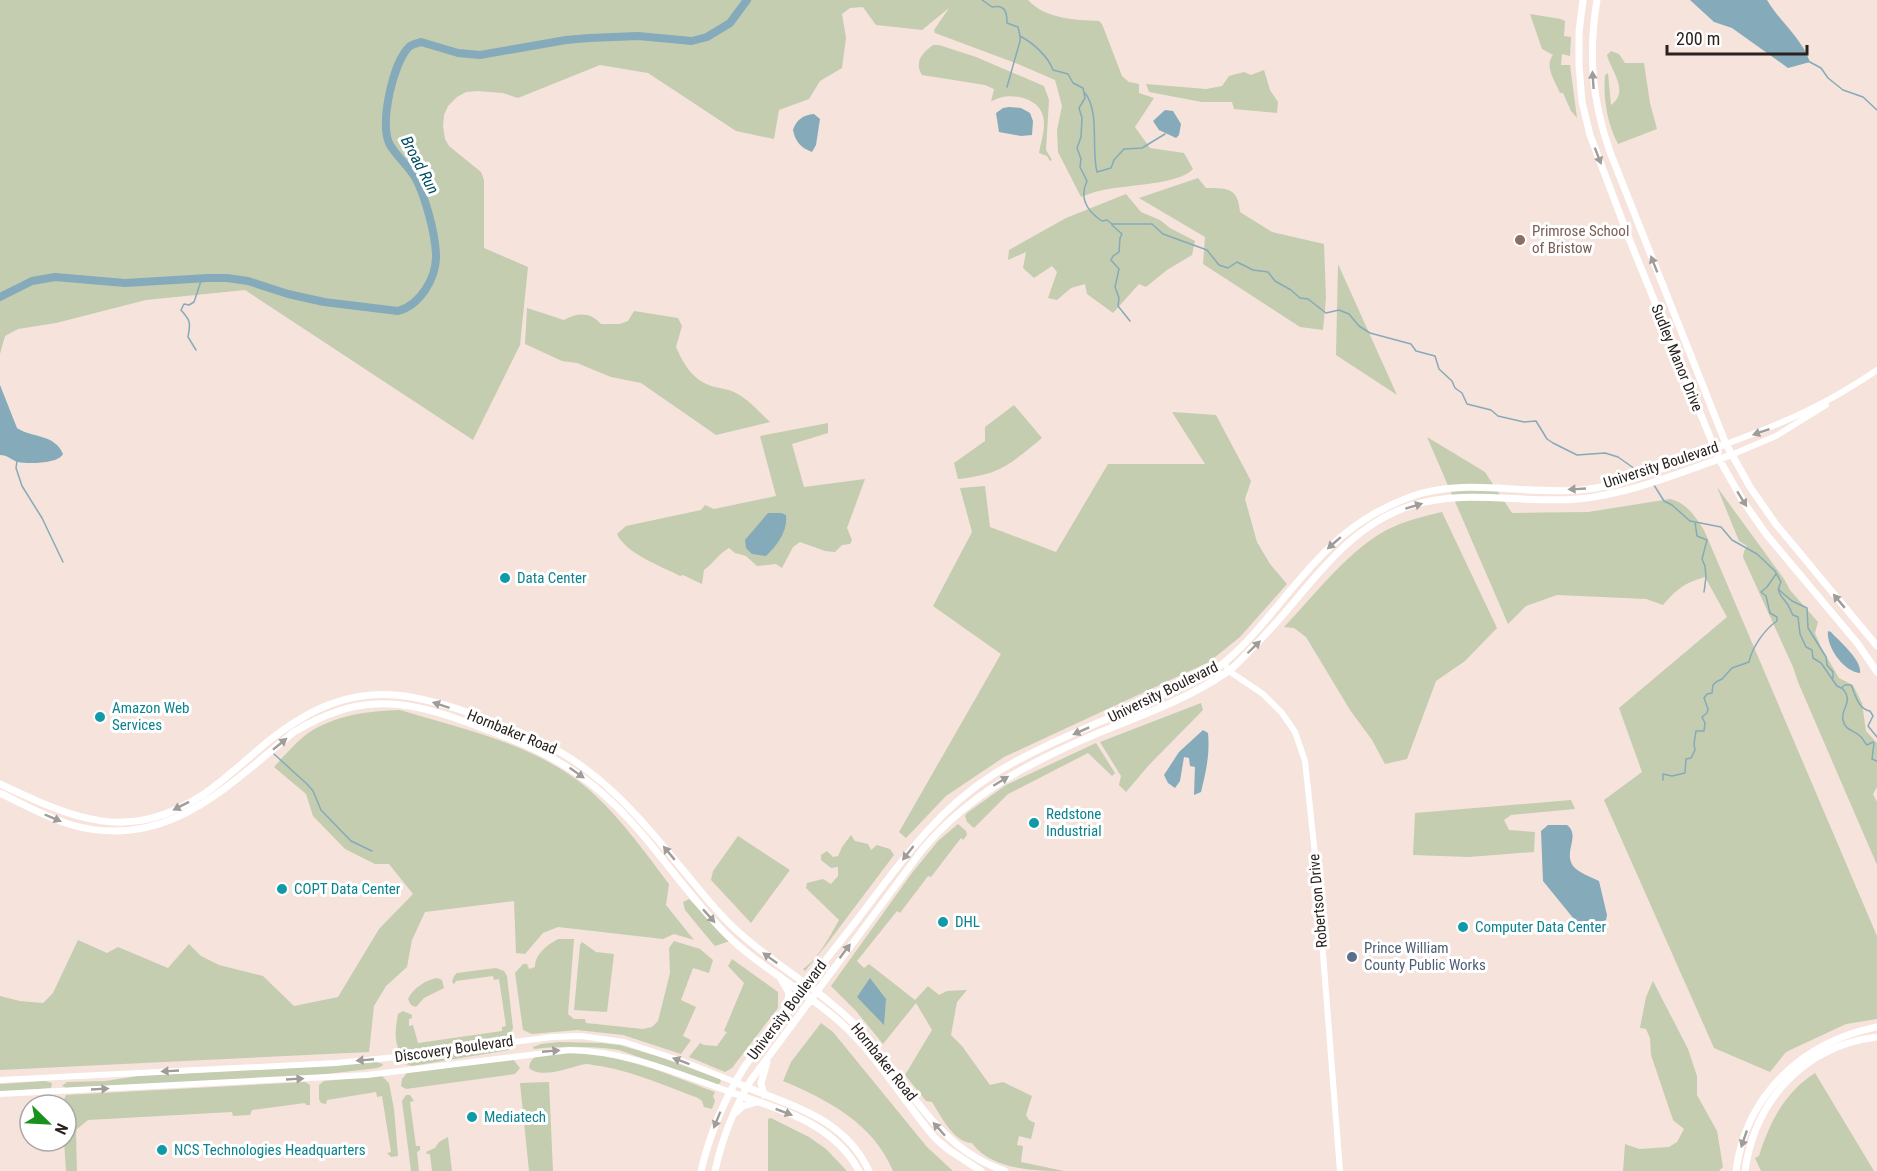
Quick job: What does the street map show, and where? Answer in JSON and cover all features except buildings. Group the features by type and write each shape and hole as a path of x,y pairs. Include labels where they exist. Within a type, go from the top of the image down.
{"main road":[{"name":"Sudley Manor Drive","path":"1583,0 1579,32 1579,65 1582,102 1590,135 1630,241 1714,448 1743,501 1766,534 1858,644 1877,672"},
{"name":"Sudley Manor Drive","path":"1598,0 1592,63 1598,115 1610,152 1726,444 1750,487 1792,546 1877,646"},
{"name":"University Boulevard","path":"701,1171 714,1127 735,1082 911,849 947,809 972,789 1017,761 1184,684 1224,663 1326,550 1348,531 1381,510 1412,496 1445,489 1471,487 1581,490 1609,485 1726,444"},
{"name":"University Boulevard","path":"714,1171 721,1144 741,1096 768,1056 922,850 954,816 980,794 1020,770 1094,735 1157,709 1197,690 1229,671 1263,638 1338,552 1363,530 1395,512 1447,498 1575,499 1616,493 1731,455"},
{"name":"Hornbaker Road","path":"0,784 68,814 92,820 121,822 153,817 178,808 204,794 303,716 333,703 362,696 388,694 420,698 506,727 552,747 598,777 636,813 726,921 764,954 843,1013 871,1042 946,1137 970,1155 1005,1171"},
{"name":"Hornbaker Road","path":"0,793 74,826 125,831 155,826 187,814 213,798 294,732 311,722 351,707 378,703 409,705 464,721 532,747 568,767 596,787 634,825 694,899 728,935 843,1024 860,1042 936,1139 981,1171"},
{"path":"229,773 235,781"},
{"path":"778,975 789,993 786,1012"},
{"path":"1736,1171 1750,1123 1765,1097 1780,1078 1820,1047 1846,1035 1877,1027"},
{"path":"1745,1171 1751,1144 1762,1117 1775,1096 1791,1077 1823,1052 1850,1041 1877,1037"},
{"path":"764,1095 760,1083 768,1056"},
{"name":"Discovery Boulevard","path":"735,1082 825,1121 848,1140 869,1171"},
{"name":"Discovery Boulevard","path":"729,1092 805,1120 823,1130 838,1143 859,1171"},
{"path":"732,1117 743,1106 757,1102"},
{"path":"851,1158 859,1154"}],"street":[{"name":"University Boulevard","path":"1731,455 1776,436 1820,410 1877,370"},
{"name":"University Boulevard","path":"1726,444 1771,428 1833,399"},
{"name":"Robertson Drive","path":"1224,663 1229,671 1263,694 1277,707 1295,732 1305,761 1316,864 1340,1171"},
{"name":"Discovery Boulevard","path":"0,1080 336,1063 552,1037 580,1036 624,1042 735,1082"},
{"name":"Discovery Boulevard","path":"0,1094 367,1075 570,1050 608,1053 635,1059 729,1092"}],"green space":[{"path":"0,0 1028,0 1052,15 1099,21 1102,24 1122,76 1129,82 1139,84 1139,93 1154,98 1135,127 1150,148 1184,153 1193,169 1176,178 1094,192 1081,197 1058,152 1057,130 1062,106 1055,80 935,33 934,30 949,8 922,30 876,25 863,7 850,8 842,14 846,38 842,68 820,81 809,99 779,110 774,139 736,131 648,73 600,65 518,98 503,93 466,92 448,106 443,126 445,139 449,146 481,172 484,180 484,248 528,267 520,345 473,440 245,290 146,300 56,323 18,329 5,336 0,354"},
{"path":"1530,14 1565,21 1564,36 1571,37 1570,56 1562,54 1561,65 1570,65 1577,118 1553,79 1550,64 1553,55 1542,49"},
{"path":"933,45 976,57 1044,86 1049,100 1046,150 1052,160 1050,161 1047,156 1039,153 1044,121 1040,109 1035,104 1013,96 991,102 994,89 985,85 922,75 919,66 920,58"},
{"path":"1611,51 1619,54 1625,63 1644,63 1650,103 1657,129 1618,144 1609,119 1605,93 1605,75 1608,73 1611,105 1619,94 1618,81 1607,55"},
{"path":"1264,70 1270,90 1278,102 1277,113 1234,109 1232,102 1202,102 1149,92 1146,84 1206,89 1222,86 1229,76 1244,72 1251,75"},
{"path":"1198,178 1206,188 1230,191 1237,198 1240,212 1272,232 1324,244 1326,298 1323,330 1300,327 1203,264 1205,237 1139,198"},
{"path":"1126,194 1141,212 1160,220 1195,241 1192,255 1167,270 1146,287 1139,284 1113,313 1087,294 1085,284 1071,288 1057,300 1048,298 1057,272 1052,266 1034,278 1023,268 1026,252 1008,260 1009,250 1066,218"},
{"path":"1338,264 1397,395 1336,355"},
{"path":"527,308 564,320 584,314 593,317 601,324 620,324 628,321 634,311 678,318 682,326 676,347 691,372 708,385 741,396 770,422 716,435 641,383 611,377 577,363 562,361 525,344"},
{"path":"1014,405 1042,438 1004,467 985,474 958,479 954,463 985,441 985,427"},
{"path":"1172,412 1216,415 1251,481 1245,499 1257,542 1270,564 1287,584 1240,637 1209,662 1004,757 946,796 906,838 899,832 1001,654 933,606 972,532 960,488 985,486 990,527 1056,552 1108,464 1205,464"},
{"path":"828,423 828,433 792,444 804,487 865,479 847,528 852,540 850,544 842,545 835,552 800,542 793,547 782,568 776,564 757,566 746,556 735,553 729,548 704,570 702,584 683,575 680,576 635,553 621,541 617,534 626,526 701,510 705,505 714,509 776,496 760,436"},
{"path":"1427,437 1485,472 1512,513 1588,512 1670,499 1686,507 1694,515 1704,530 1877,936 1877,1019 1846,1024 1786,1052 1770,1072 1714,1048 1604,800 1642,772 1619,708 1727,617 1705,577 1681,587 1663,605 1646,599 1557,595 1526,606 1508,624"},
{"path":"1717,487 1790,590 1818,622 1815,633 1821,647 1839,678 1853,685 1862,703 1866,731 1877,743 1877,787 1873,794 1877,802 1877,865 1793,667 1743,557 1747,546 1739,541"},
{"path":"1442,512 1497,628 1465,661 1436,681 1407,759 1385,764 1306,637 1294,628 1284,627 1363,545 1399,525"},
{"path":"1201,703 1203,710 1126,792 1119,785 1121,776 1100,742"},
{"path":"400,710 521,749 559,768 591,791 619,820 669,884 666,905 694,940 674,934 663,939 558,927 543,933 525,954 516,953 514,901 425,912 412,940 407,967 386,986 374,1006 369,1052 0,1070 0,996 43,1003 53,993 78,940 107,953 118,947 168,968 189,944 201,956 219,965 263,976 294,1006 338,997 379,929 413,894 389,864 375,864 345,849 313,816 306,794 274,767 307,734 328,722 364,713"},
{"path":"1096,743 1115,773 1112,776 1088,753 1008,794 974,828 967,822 965,816 967,813 1006,785"},
{"path":"1571,800 1575,809 1511,815 1504,820 1509,830 1535,832 1534,852 1469,857 1413,855 1415,813"},
{"path":"958,824 967,835 963,840 961,838 931,877 928,876 900,913 897,911 857,961 864,968 869,964 915,1000 928,986 939,995 947,991 967,990 957,1002 951,1035 962,1046 990,1085 1003,1082 1032,1096 1026,1115 1035,1123 1031,1139 1019,1136 1017,1145 1023,1146 1021,1162 1064,1171 1027,1169 1002,1164 980,1152 972,1143 959,1139 932,1102 926,1101 905,1075 932,1030 916,1003 883,1044 856,1011 831,986 912,873 938,841"},
{"path":"851,835 855,841 868,844 871,850 877,845 890,849 894,855 827,944 805,971 803,969 819,953 839,920 806,888 807,883 823,879 831,884 838,876 838,867 831,868 821,860 821,855 827,851 833,857 838,856"},
{"path":"738,836 790,870 751,923 711,880 713,871"},
{"path":"689,899 730,941 715,946 713,944 685,910 683,902"},
{"path":"558,939 574,939 568,1014 574,1019 585,1019 586,1023 643,1029 652,1027 658,1021 670,973 669,948 674,941 700,949 713,960 709,973 693,968 681,1000 696,1007 683,1036 691,1040 681,1054 623,1035 577,1030 532,1034 523,1030 515,973 523,964 527,964 529,969 535,967 539,954"},
{"path":"582,942 596,952 614,954 607,1012 574,1010"},
{"path":"732,959 778,992 778,1008 732,1068 725,1072 689,1057 700,1043 717,1046 727,1032 724,1031 744,983 728,966"},
{"path":"496,968 504,971 507,976 513,1028 510,1036 409,1052 398,1048 396,1035 398,1014 403,1011 412,1015 409,1019 409,1026 413,1025 418,1043 502,1031 502,1027 506,1026 499,979 494,980 493,976 456,981 454,984 452,982 457,973"},
{"path":"437,978 442,980 444,988 424,998 416,1007 411,1005 408,999 413,991"},
{"path":"1653,981 1688,1049 1697,1076 1697,1095 1717,1131 1723,1167 1719,1171 1623,1171 1625,1144 1639,1149 1669,1147 1677,1142 1684,1129 1673,1120 1651,1055 1650,1038 1646,1029 1640,1028 1646,997"},
{"path":"821,1023 833,1032 927,1147 953,1171 893,1171 874,1139 861,1126 832,1105 783,1081 791,1062"},
{"path":"559,1042 620,1045 660,1057 720,1079 721,1082 717,1085 619,1050 576,1047 534,1049 533,1047"},
{"path":"509,1047 509,1050 412,1066 405,1064 413,1061"},
{"path":"560,1053 601,1056 639,1065 715,1092 713,1096 715,1101 712,1109 704,1107 698,1098 638,1076 600,1066 586,1064 549,1073 541,1073 529,1068 530,1063 536,1057"},
{"path":"513,1059 520,1068 515,1074 406,1089 401,1086 402,1079 407,1073"},
{"path":"376,1062 383,1064 377,1068 310,1076 66,1088 62,1086 67,1082 105,1081 139,1076"},
{"path":"1815,1073 1874,1171 1761,1171 1755,1158 1759,1156 1773,1120 1795,1089"},
{"path":"382,1076 389,1083 398,1156 391,1157 387,1153 391,1152 382,1096 377,1097 376,1092 327,1100 326,1104 321,1103 319,1099 319,1085 324,1081"},
{"path":"45,1081 52,1083 51,1088 0,1092 0,1084"},
{"path":"305,1082 310,1085 310,1105 305,1103 252,1110 250,1115 233,1116 232,1112 88,1120 78,1128 78,1094"},
{"path":"549,1082 553,1171 529,1171 520,1083"},
{"path":"406,1095 410,1095 414,1101 410,1102 416,1146 420,1146 417,1152 419,1171 411,1171 402,1101"},
{"path":"771,1118 809,1137 826,1149 847,1171 768,1171 768,1119"},
{"path":"448,1137 452,1171 432,1171 430,1154 426,1152"},
{"path":"65,1153 77,1153 77,1171 66,1171"}],"water":[{"path":"1690,0 1767,0 1796,37 1810,62 1788,68 1732,28 1714,22"},
{"path":"1009,107 1021,108 1030,113 1033,121 1032,135 1021,136 999,132 996,113"},
{"path":"1165,110 1173,111 1181,124 1179,135 1176,138 1159,130 1153,121"},
{"path":"814,114 820,119 816,145 812,152 799,144 793,130 800,119"},
{"path":"0,385 17,428 55,443 63,454 60,457 42,463 29,463 18,462 0,455"},
{"path":"768,513 786,515 785,527 778,543 766,556 752,554 746,548 745,540"},
{"path":"1828,631 1854,657 1860,673 1854,672 1837,658 1830,644"},
{"path":"1203,730 1208,733 1207,763 1201,792 1194,795 1195,767 1190,766 1189,758 1184,757 1180,781 1175,788 1168,783 1164,775 1179,752"},
{"path":"1548,825 1567,825 1571,829 1570,860 1578,871 1599,881 1607,915 1606,920 1598,923 1578,924 1543,881 1541,831"},
{"path":"870,978 886,999 884,1025 857,997"}],"waterway":[{"name":"Broad Run","path":"0,297 32,281 55,277 125,283 227,278 248,281 288,294 324,302 398,311 406,308 426,289 436,263 432,226 420,187 413,174 391,147 387,133 387,107 393,79 409,47 421,42 458,53 480,55 589,38 638,36 692,41 707,37 730,23 747,0"},
{"path":"982,0 992,7 1002,8 1006,12 1007,23 1018,27 1020,36 1040,50 1053,70 1068,74 1073,83 1083,88 1085,98 1079,108 1082,118 1081,137 1077,148 1081,159 1080,167 1087,181 1084,198 1092,213 1102,221 1107,220 1112,224 1152,224 1163,234 1207,250 1219,265 1228,268 1237,262 1253,270 1268,272 1275,281 1300,298 1308,299 1326,313 1339,310 1349,314 1359,326 1370,333 1411,344 1416,351 1435,356 1439,369 1462,393 1467,404 1491,410 1498,416 1524,422 1536,421 1547,439 1553,443 1577,455 1605,453 1618,457 1642,474"},
{"path":"1007,87 1020,36"},
{"path":"1808,61 1821,68 1828,78 1843,90 1863,97 1877,110"},
{"path":"1085,93 1090,101 1094,120 1097,172 1111,168 1114,160 1124,149 1142,148 1165,134"},
{"path":"1112,225 1122,234 1119,252 1111,260 1119,269 1115,287 1119,298 1118,306 1130,321"},
{"path":"196,350 188,337 189,322 181,310 184,304 189,305 194,302 202,278"},
{"path":"17,461 16,468 22,486 42,518 63,562"},
{"path":"1654,485 1664,501 1690,521 1721,527 1732,540 1757,554 1775,571 1781,582 1780,594 1793,615 1798,617 1800,634 1806,647 1812,650 1813,658 1821,663 1837,686 1841,688 1851,685 1860,705 1870,711 1873,716 1868,726 1877,737"},
{"path":"1695,522 1697,536 1707,540 1702,559 1706,577 1704,592"},
{"path":"1663,780 1663,774 1672,776 1685,773 1686,759 1691,758 1695,750 1696,731 1704,731 1705,723 1702,717 1708,709 1704,698 1707,694 1712,693 1713,685 1732,668 1749,662 1760,639 1777,621 1777,617 1770,613 1766,596 1761,592 1776,574"},
{"path":"1778,589 1792,601 1807,608 1808,628 1826,657 1827,665 1833,672 1833,678"},
{"path":"1842,688 1847,697 1843,716 1844,724 1859,735 1867,745 1874,743 1872,759 1877,761"},
{"path":"274,754 307,784 313,791 321,810 351,841 372,851"}],"place":[{"name":"Primrose School of Bristow","path":"1520,240"},
{"name":"Data Center","path":"505,578"},
{"name":"Amazon Web Services","path":"100,717"},
{"name":"Redstone Industrial","path":"1034,823"},
{"name":"COPT Data Center","path":"282,889"},
{"name":"DHL","path":"943,922"},
{"name":"Computer Data Center","path":"1463,927"},
{"name":"Prince William County Public Works","path":"1352,957"},
{"name":"Mediatech","path":"472,1117"},
{"name":"NCS Technologies Headquarters","path":"162,1150"}]}
